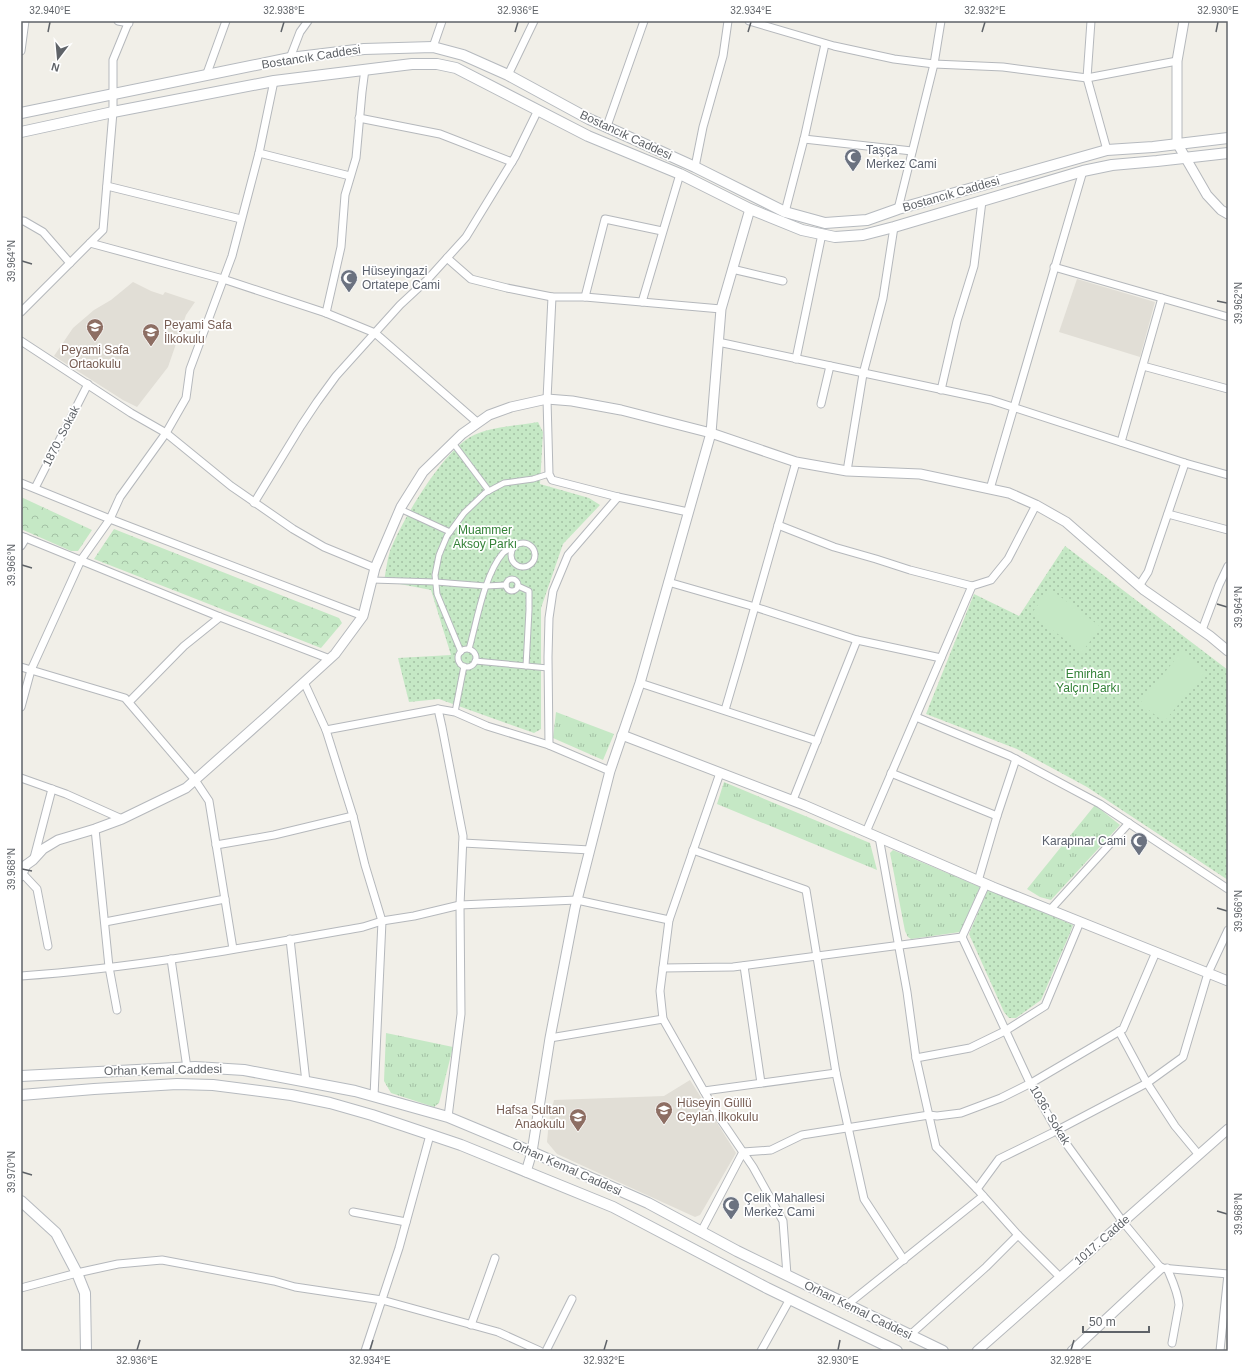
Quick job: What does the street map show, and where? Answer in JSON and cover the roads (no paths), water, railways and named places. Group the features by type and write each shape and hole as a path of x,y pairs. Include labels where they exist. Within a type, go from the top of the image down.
{"main road":[{"name":"Bostancık Caddesi","path":"21,113 290,58 364,49 433,47 463,55 508,74 589,119 695,167 784,212 825,222 867,220 898,209 1107,150 1153,147 1228,138"},
{"name":"Bostancık Caddesi","path":"21,132 113,112 274,81 412,64 437,64 456,68 588,136 680,174 750,209 802,230 835,237 863,235 894,227 1083,171 1112,164 1228,153"},
{"name":"Orhan Kemal Caddesi","path":"21,1076 187,1068 244,1070 355,1091 448,1117 648,1203 701,1232 943,1351"},
{"name":"Orhan Kemal Caddesi","path":"21,1095 177,1084 213,1085 291,1095 330,1103 372,1115 461,1146 614,1207 890,1350"},
{"path":"21,1201 56,1233 77,1273 85,1293 86,1351"}],"street":[{"path":"21,51 25,21"},
{"path":"21,312 103,230 113,112 114,60 129,22 118,21"},
{"path":"206,76 226,21"},
{"path":"290,58 300,32 308,21"},
{"path":"433,47 442,21"},
{"path":"508,74 534,21"},
{"path":"607,126 644,21"},
{"path":"695,167 703,127 723,56 728,21"},
{"path":"749,21 825,44 894,59 934,64 1003,67 1087,78 1177,61"},
{"path":"898,209 934,64 941,21"},
{"path":"1091,21 1087,78 1107,150"},
{"path":"1184,21 1177,61 1177,143 1207,195 1221,210 1228,214"},
{"path":"784,212 804,138 825,44"},
{"path":"326,312 341,247 345,196 356,158 365,69"},
{"path":"21,707 31,670 81,560 110,519 120,497 166,433 186,398 190,369 232,256 259,152 274,81"},
{"path":"254,503 317,402 336,376 466,237 512,162 538,110"},
{"path":"359,118 440,134 512,162"},
{"path":"804,138 912,150"},
{"path":"259,152 350,176"},
{"path":"990,489 1083,171"},
{"path":"642,302 680,174"},
{"path":"107,186 241,220"},
{"path":"941,390 957,321 974,266 982,201"},
{"path":"526,1172 532,1152 550,1038 577,900 610,771 640,682 711,433 721,309 750,209"},
{"path":"586,297 605,219 662,231"},
{"path":"21,221 24,221 43,232 70,263"},
{"path":"847,471 863,374 883,298 894,227"},
{"path":"796,359 822,234"},
{"path":"90,243 223,279 326,312 375,333 478,423"},
{"path":"447,258 471,279 552,297 586,297 721,309"},
{"path":"1054,267 1228,317"},
{"path":"732,269 783,282"},
{"path":"552,297 547,399 549,474 552,480 618,497 688,512"},
{"path":"1121,442 1162,298"},
{"path":"21,341 131,413 166,433 254,503 293,529 324,547 375,568"},
{"path":"718,342 991,400 1185,463 1228,475"},
{"path":"821,404 830,366"},
{"path":"1143,366 1228,389"},
{"name":"1870. Sokak","path":"35,488 88,384"},
{"path":"25,868 44,849 58,840 122,819 186,788 330,659 363,616 375,568 400,509 423,472 462,434 489,415 511,407 547,399 572,401 621,410 711,433 796,462 847,471 920,474 1009,493 1036,505 1066,522 1139,586 1202,630 1228,651"},
{"path":"453,443 489,491"},
{"path":"725,710 796,462"},
{"path":"1139,586 1148,572 1185,463"},
{"path":"461,652 437,594 435,575 439,554 450,532 464,513 474,502 489,491 504,483 533,479 549,474"},
{"path":"21,483 110,519 363,616"},
{"path":"549,745 549,618 554,591 568,555 618,497"},
{"path":"778,525 834,547 910,570 972,586 991,580 1008,559 1036,505"},
{"path":"400,509 450,532"},
{"path":"1168,514 1228,530"},
{"path":"21,546 23,537 220,617 330,659"},
{"path":"469,649 486,586 493,568 504,552 517,544 525,543 532,546 536,553 536,557 532,564 524,568 516,565 511,555 514,547"},
{"path":"1202,630 1218,585 1228,566"},
{"path":"506,585 507,581 512,579 517,582 518,586 529,591 530,610 526,666"},
{"path":"372,580 436,582 486,586 506,585"},
{"path":"668,582 755,607 858,640 941,658"},
{"path":"506,585 510,591 514,591 518,586"},
{"path":"866,832 972,586"},
{"path":"128,702 184,646 220,617"},
{"path":"793,800 858,640"},
{"path":"464,666 458,660 459,654 463,650 469,649 474,653 475,661"},
{"path":"475,661 548,668"},
{"path":"464,666 472,665 475,661"},
{"path":"455,712 464,666"},
{"path":"21,667 125,698 195,780 209,801 233,949"},
{"path":"304,682 326,730 353,816 365,865 382,921 374,1096"},
{"path":"640,682 817,741"},
{"path":"326,730 438,709 455,712 487,726 549,745 610,771"},
{"path":"438,709 463,836 460,905 460,1014 448,1117"},
{"path":"916,717 1016,759 1100,804 1228,889"},
{"path":"622,735 793,800 982,882 1228,981"},
{"path":"663,968 744,966 962,937 982,882 997,816 1016,759"},
{"path":"720,772 669,920 660,991 663,1019 716,1114 753,1166 783,1221 787,1275"},
{"path":"891,773 997,816"},
{"path":"21,778 52,789 122,819"},
{"path":"48,946 37,889 25,868 52,789"},
{"path":"216,845 274,835 353,816"},
{"path":"1050,910 1129,823"},
{"path":"95,829 109,967 117,1010"},
{"path":"879,837 907,992 916,1058 936,1147 977,1189 1018,1235 1060,1277"},
{"path":"463,843 590,850"},
{"path":"693,850 806,890 836,1073 864,1199 904,1260"},
{"path":"105,922 225,899"},
{"path":"21,976 56,974 171,959 290,940 363,927 382,921 414,916 460,905 577,900 669,920"},
{"path":"916,1058 970,1048 1005,1030 1045,1006 1080,922"},
{"path":"977,1189 998,1159 1057,1131 1147,1083 1183,1057 1208,973 1228,930"},
{"name":"1036. Sokak","path":"962,937 1030,1083 1057,1131 1123,1222 1164,1268 1173,1282 1179,1300 1179,1306 1172,1343"},
{"path":"290,940 306,1082"},
{"path":"743,1152 771,1150 802,1135 929,1115 937,1116 961,1112 1001,1098 1030,1083 1123,1029 1156,952"},
{"path":"171,959 187,1068"},
{"path":"744,966 761,1083"},
{"path":"550,1038 663,1019"},
{"path":"1119,1031 1147,1083 1175,1126 1199,1154"},
{"path":"704,1091 836,1073"},
{"name":"1017. Cadde","path":"977,1351 1228,1129"},
{"path":"365,1351 406,1222 430,1135"},
{"path":"701,1232 743,1152"},
{"path":"848,1304 983,1196"},
{"path":"353,1212 406,1222"},
{"path":"910,1335 986,1267 1018,1235"},
{"path":"471,1325 494,1258"},
{"path":"21,1288 118,1264 162,1260 274,1281 295,1287 382,1300 498,1332 540,1351"},
{"path":"1072,1351 1164,1268 1228,1274 1225,1330 1220,1351"},
{"path":"546,1351 572,1299"},
{"path":"761,1351 790,1299"}],"place":[{"name":"Taşça Merkez Cami","path":"853,172"},
{"name":"Hüseyingazi Ortatepe Cami","path":"349,293"},
{"name":"Peyami Safa Ortaokulu","path":"95,342"},
{"name":"Peyami Safa İlkokulu","path":"151,347"},
{"name":"Karapınar Cami","path":"1139,856"},
{"name":"Hüseyin Güllü Ceylan İlkokulu","path":"664,1125"},
{"name":"Hafsa Sultan Anaokulu","path":"578,1132"},
{"name":"Çelik Mahallesi Merkez Cami","path":"731,1220"}],"park label":[{"name":"Muammer Aksoy Parkı","path":"485,537"},
{"name":"Emirhan Yalçın Parkı","path":"1088,681"}]}
